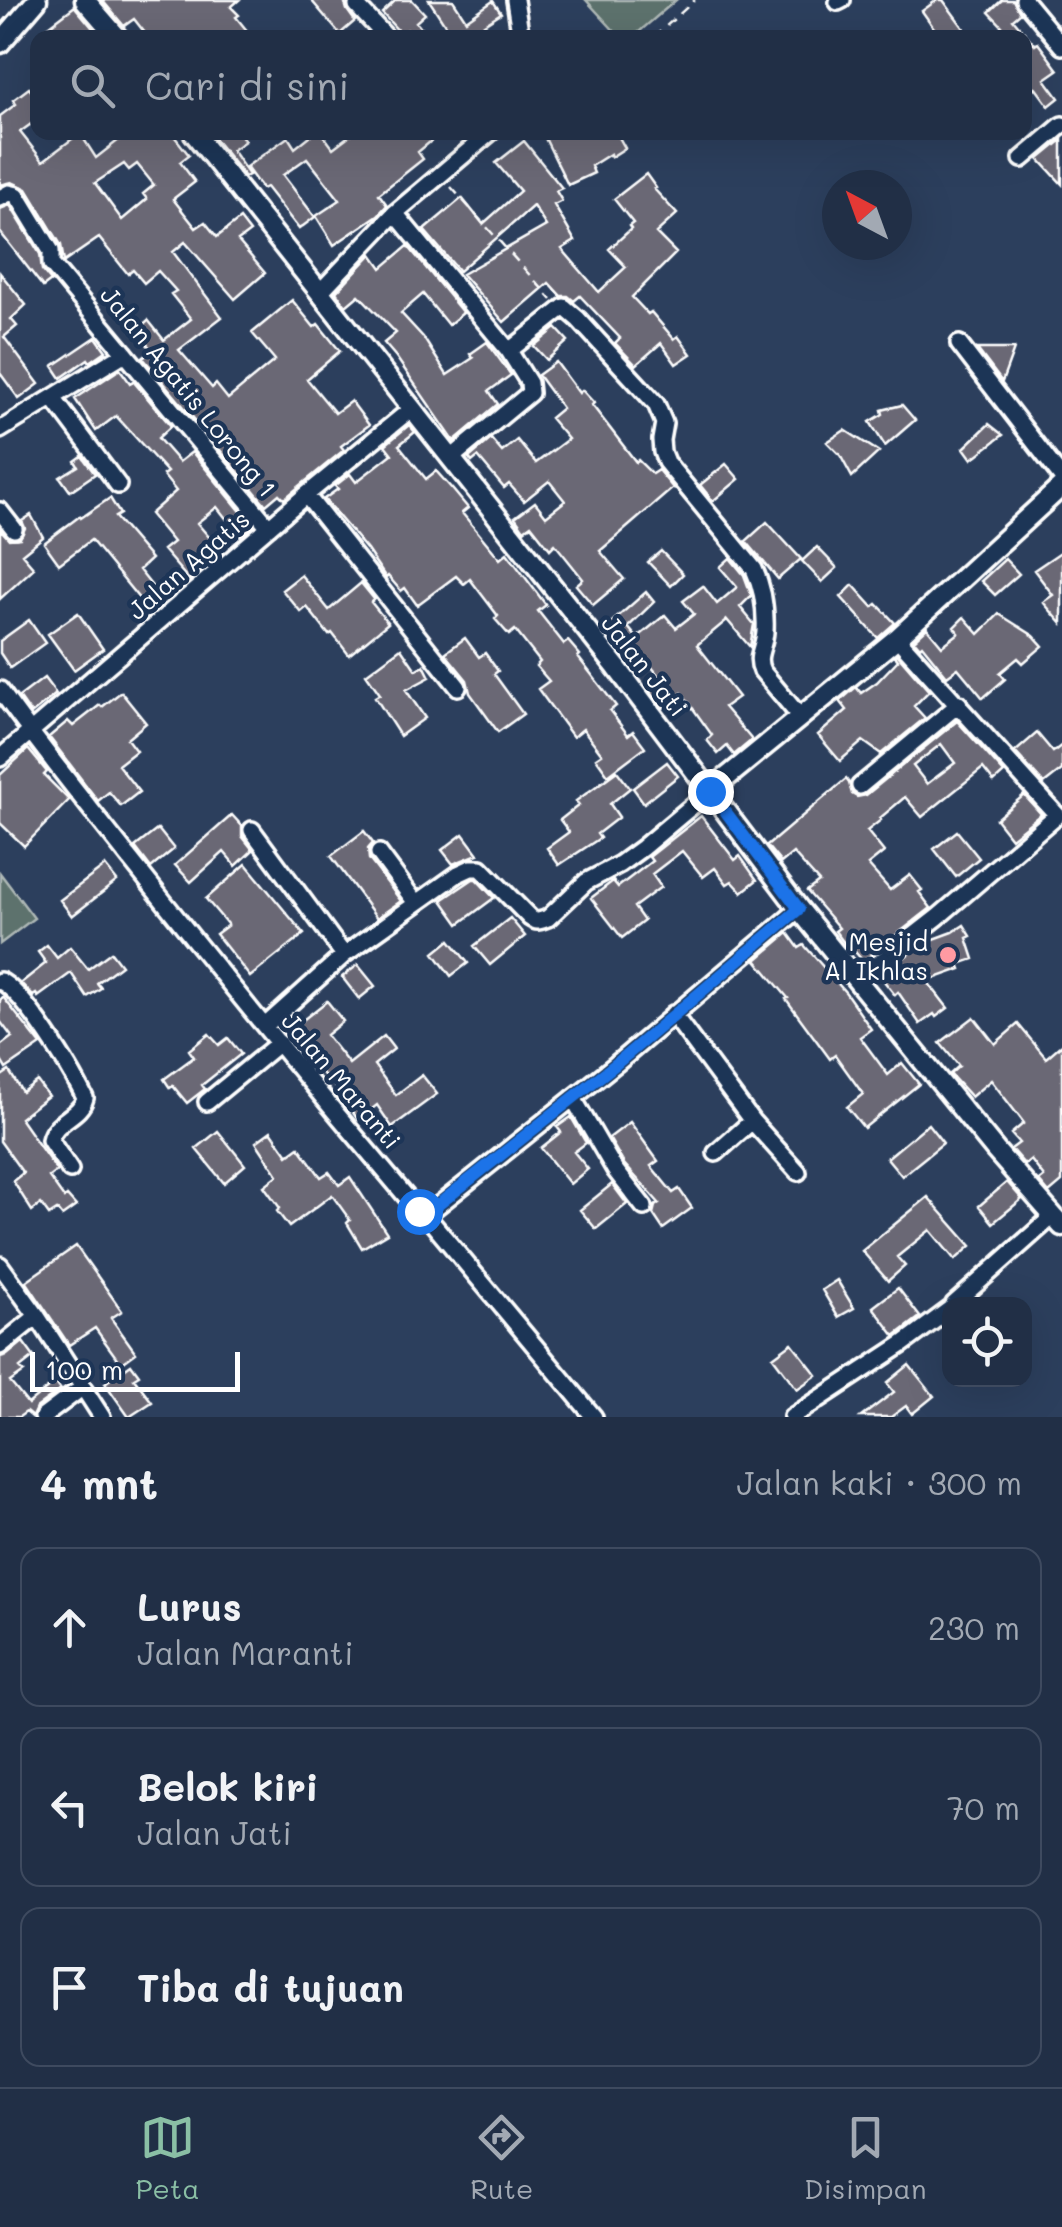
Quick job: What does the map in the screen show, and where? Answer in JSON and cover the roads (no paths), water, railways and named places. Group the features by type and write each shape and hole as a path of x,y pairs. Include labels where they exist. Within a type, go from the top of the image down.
{"street":[{"path":"0,43 38,0"},
{"path":"85,0 111,30"},
{"path":"358,0 362,14 378,30"},
{"path":"515,0 520,30"},
{"path":"1024,0 1062,46"},
{"path":"1022,159 1062,124"},
{"name":"Jalan Jati","path":"199,140 617,668 799,909 1058,1221"},
{"path":"319,293 396,213 475,140"},
{"name":"Jalan Agatis Lorong 1","path":"0,198 10,193 17,195 51,251 50,262 269,527"},
{"path":"396,213 509,351 529,384 530,394 450,459"},
{"path":"509,351 560,308 567,308 656,404 664,423 661,440 666,462 754,568 765,616 764,644 758,662 801,718"},
{"path":"958,344 1062,478"},
{"path":"0,430 125,352"},
{"path":"53,398 118,485"},
{"name":"Jalan Agatis","path":"0,758 410,410"},
{"path":"264,1026 344,956 458,874 478,867 535,922 548,918 586,882 642,848 897,638 1062,486"},
{"path":"306,495 458,687"},
{"path":"0,511 14,529"},
{"path":"856,980 1060,816 897,638"},
{"name":"Jalan Maranti","path":"0,690 188,934 594,1417"},
{"path":"860,786 959,704"},
{"path":"252,830 344,956"},
{"path":"379,853 416,903"},
{"path":"424,1214 573,1098 799,909"},
{"path":"0,981 18,995 85,1098 82,1107 56,1126 50,1138 70,1170"},
{"path":"673,1014 752,1121 798,1172"},
{"path":"207,1102 279,1043"},
{"path":"573,1098 615,1170 644,1207"},
{"path":"716,1153 752,1121"},
{"path":"964,1297 1058,1221"},
{"path":"0,1265 102,1417"},
{"path":"792,1417 942,1315"},
{"path":"0,1346 37,1316"},
{"path":"43,1417 83,1387"}],"place":[{"name":"Mesjid Al Ikhlas","path":"948,955"}]}
